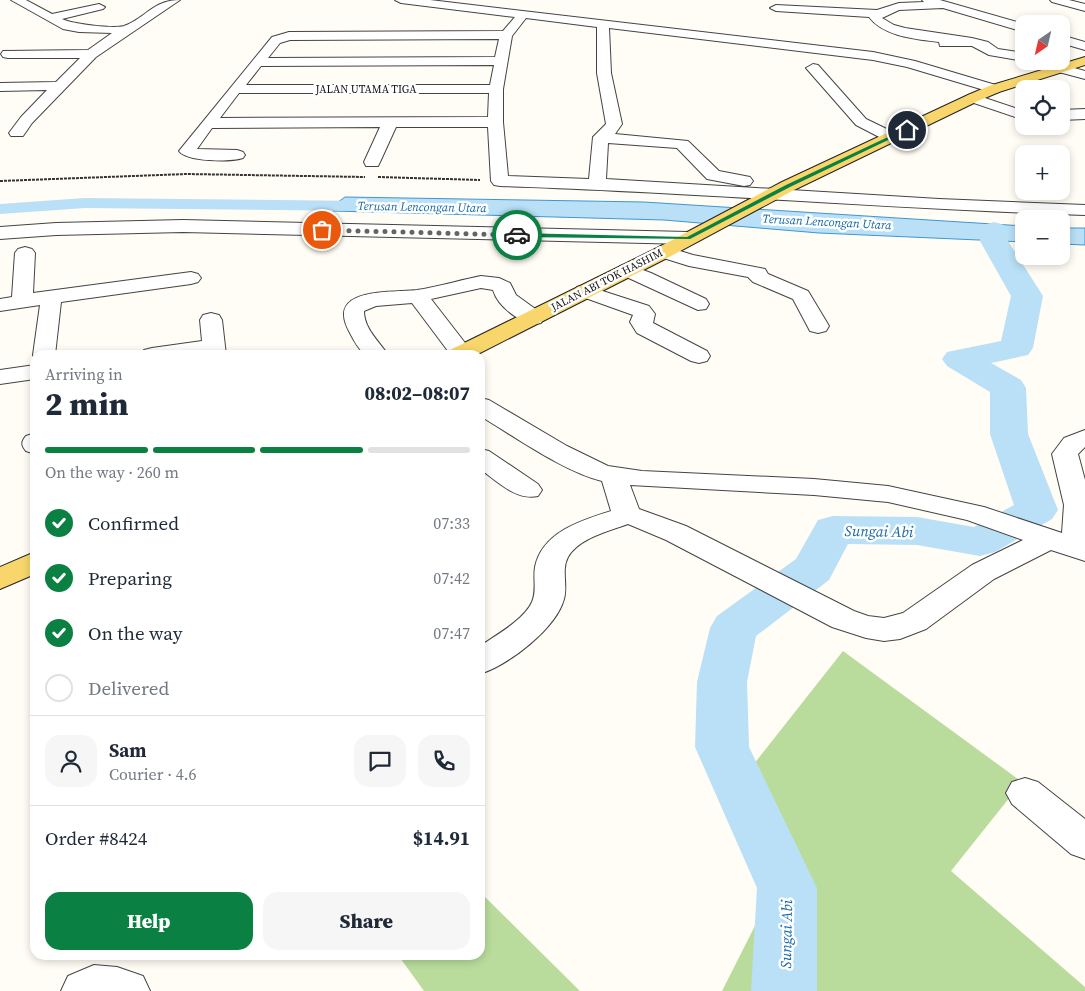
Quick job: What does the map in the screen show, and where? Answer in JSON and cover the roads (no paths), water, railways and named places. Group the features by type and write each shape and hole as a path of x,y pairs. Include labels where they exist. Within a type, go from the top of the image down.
{"main road":[{"name":"JALAN ABI TOK HASHIM","path":"1070,65 1085,61"},
{"name":"JALAN ABI TOK HASHIM","path":"467,350 664,252 788,186 973,98 994,89 1054,70"},
{"path":"0,580 30,565"}],"street":[{"path":"17,0 53,17 67,26 125,30"},
{"path":"13,126 26,120 91,54 125,30 174,0"},
{"path":"400,0 514,25"},
{"path":"928,0 1015,25"},
{"path":"1056,0 1085,8"},
{"path":"942,5 894,6 886,8 875,17 880,23 907,32 983,45 994,52 1015,56"},
{"path":"53,17 99,6"},
{"path":"776,8 879,14"},
{"path":"237,156 188,153 189,147 255,63 259,61 276,40 285,37 401,35 514,25 548,13 603,24 814,48 895,60 994,89"},
{"path":"477,21 514,25"},
{"path":"401,35 415,22"},
{"path":"597,183 601,138 614,124 604,73 603,24"},
{"path":"514,25 501,60 496,89 495,122 500,181 597,183 766,198 1085,210"},
{"path":"895,60 934,42 954,43 962,41"},
{"path":"1070,42 1085,46"},
{"path":"8,54 91,54"},
{"path":"259,61 501,60"},
{"path":"990,66 1004,64"},
{"path":"924,68 966,66"},
{"path":"813,68 861,122 891,137"},
{"path":"1067,70 1085,75"},
{"path":"0,86 60,86"},
{"name":"JALAN UTAMA TIGA","path":"236,89 496,89"},
{"path":"973,98 1015,113"},
{"path":"1070,115 1085,114"},
{"path":"208,123 495,122"},
{"path":"372,172 390,123"},
{"path":"601,138 678,143 687,147 713,175 725,179 788,186 916,193 1085,197"},
{"path":"0,234 56,228 183,226 688,238"},
{"path":"664,252 689,260 758,274 757,276 760,278 801,295 818,326"},
{"path":"22,301 25,253"},
{"path":"627,270 698,304"},
{"path":"0,305 191,278"},
{"path":"372,350 354,321 353,312 355,307 372,300 418,296 481,282 496,283 503,287 506,298 512,304 533,318"},
{"path":"584,291 641,311 645,317 641,322 645,328 700,356"},
{"path":"418,296 456,350"},
{"path":"45,350 51,309 50,297"},
{"path":"211,320 214,350"},
{"path":"0,377 30,373"},
{"path":"485,408 573,460 601,473 672,482 853,490 915,499 974,513 1059,542"},
{"path":"485,659 500,649 536,619 546,607 551,596 550,567 559,549 580,533 627,515 641,518 676,533 859,626 875,630 889,630 903,626 916,621 991,567 1059,542 1077,526 1078,505 1065,454 1067,448 1072,444 1085,438"},
{"path":"485,460 528,490"},
{"path":"613,475 627,515"},
{"path":"1025,793 1085,842"},
{"path":"83,991 102,985 128,991"}],"water":[{"path":"345,197 644,202 1015,225 1015,242 819,233 664,220 333,211 334,205"},
{"path":"1070,228 1085,228 1085,245 1070,244"}],"waterway":[{"name":"Terusan Lencongan Utara","path":"0,209 85,203 365,206"},
{"name":"Sungai Abi","path":"784,991 787,888 722,747 722,682 734,628 813,569 833,530 917,531 980,542 1037,510 1009,434 1008,388 959,359 1016,348 1027,296 994,241 994,231"}]}
